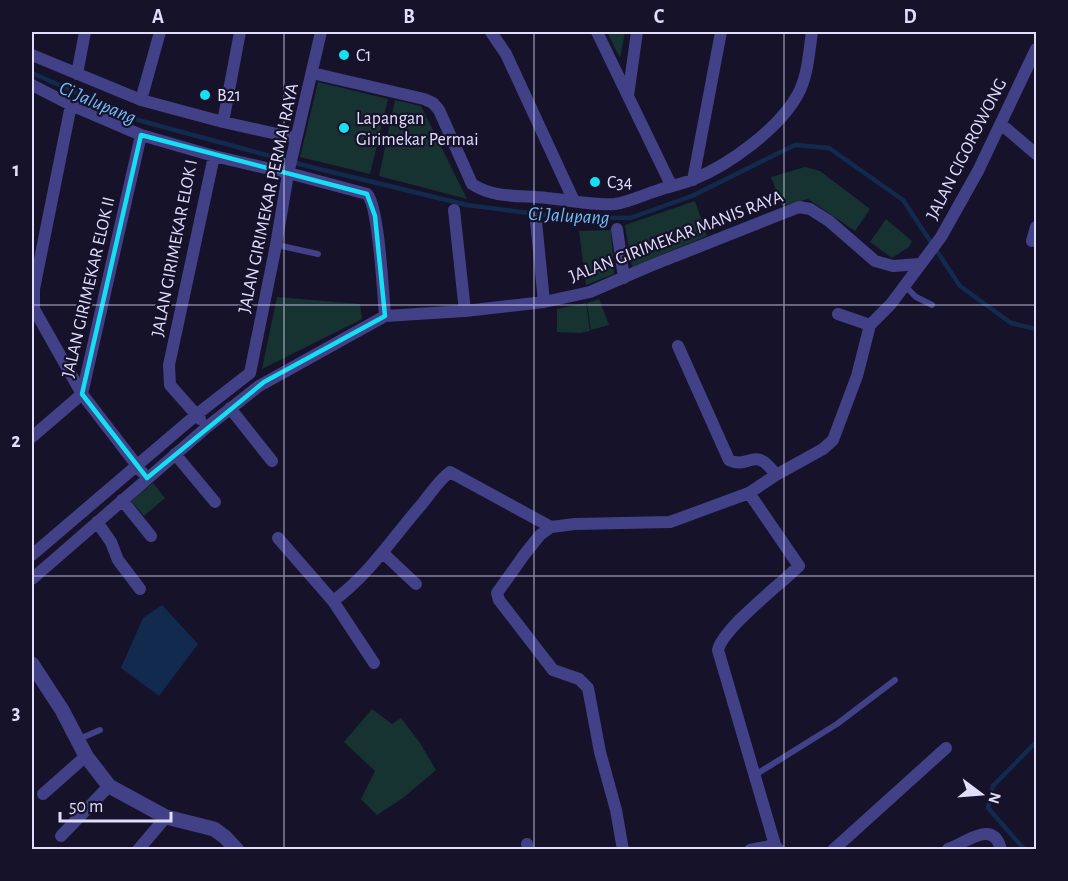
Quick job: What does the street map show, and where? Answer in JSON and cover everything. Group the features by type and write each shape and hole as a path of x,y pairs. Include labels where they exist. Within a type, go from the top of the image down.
{"street":[{"path":"77,74 85,32"},
{"path":"141,100 160,32"},
{"path":"224,122 240,32"},
{"name":"JALAN GIRIMEKAR PERMAI RAYA","path":"250,373 276,245 288,171 321,32"},
{"path":"491,32 506,54 574,201"},
{"path":"597,32 670,185"},
{"path":"628,97 637,32"},
{"path":"693,180 722,32"},
{"path":"312,73 433,103 439,110 472,184 482,190 509,197 618,204 670,185 693,180 726,163 759,139 799,93 806,72 812,32"},
{"name":"JALAN CIGOROWONG","path":"551,527 575,524 670,522 749,493 823,449 832,440 857,376 870,325 891,303 941,237 978,171 1036,49"},
{"path":"32,55 141,100 295,138"},
{"name":"JALAN GIRIMEKAR ELOK I","path":"32,85 71,105 141,135 214,156 169,365 170,385 196,415"},
{"path":"32,437 82,394 34,309 33,300 71,105"},
{"path":"1001,124 1036,154"},
{"name":"JALAN GIRIMEKAR ELOK II","path":"137,466 82,394 141,135"},
{"path":"214,156 288,171 361,192 371,198 375,216 385,316"},
{"name":"JALAN GIRIMEKAR MANIS RAYA","path":"264,382 385,316 544,302 590,292 799,207 810,209 829,221 875,261 893,266 920,263"},
{"path":"454,210 465,310"},
{"path":"536,221 544,302"},
{"path":"1032,241 1036,227"},
{"path":"617,229 624,278"},
{"path":"838,314 870,325"},
{"path":"678,346 729,460 735,463 755,459 763,460 768,463 776,475"},
{"path":"32,555 196,415 250,373 264,382 175,454 32,579"},
{"path":"230,408 272,461"},
{"path":"196,415 207,427"},
{"path":"175,454 215,502"},
{"path":"137,466 147,478"},
{"path":"333,601 350,589 383,553 408,519 450,472 551,527 540,535 507,576 498,590 497,597 553,670 579,679 588,688 600,752 616,810 623,849"},
{"path":"749,493 799,566 754,606 723,640 718,651 777,847 750,849"},
{"path":"122,500 151,536"},
{"path":"97,522 111,542 118,560 140,589"},
{"path":"278,537 333,601 374,663"},
{"path":"383,553 416,584"},
{"path":"32,664 63,711 86,756 109,786 166,817 214,829 237,849"},
{"path":"833,849 946,748"},
{"path":"43,794 86,756"},
{"path":"61,836 109,786"},
{"path":"138,849 166,817"},
{"path":"948,849 983,833 993,835 998,840 1001,849"}],"lane":[{"path":"276,245 318,254"},
{"path":"904,285 916,297 932,305"},
{"path":"755,775 837,724 895,680"},
{"path":"78,739 100,730"}],"highlighted area":[{"path":"141,135 367,194 375,216 385,316 264,382 147,478 82,394"}],"green space":[{"path":"607,32 625,32 620,58"},
{"name":"Lapangan Girimekar Permai","path":"318,82 388,99 370,174 300,157"},
{"path":"395,100 421,106 467,199 379,176"},
{"path":"805,167 820,171 870,209 855,231 808,199 782,206 771,177"},
{"path":"695,201 707,236 632,267 625,225"},
{"path":"886,219 912,241 909,247 892,258 870,242"},
{"path":"611,230 614,274 586,285 579,231"},
{"path":"277,297 360,304 362,319 262,369"},
{"path":"599,299 609,325 591,330 587,303"},
{"path":"586,303 590,331 557,332 557,309"},
{"path":"153,483 165,498 144,516 131,501"},
{"path":"372,709 392,724 401,718 420,743 436,770 403,798 377,815 361,799 375,771 344,742"}],"water":[{"path":"162,605 198,644 159,696 121,668 143,618"}],"waterway":[{"name":"Ci Jalupang","path":"32,73 138,120 307,166 467,205 560,217 630,218 692,196 795,145 829,148 903,200 960,286 1011,323 1036,329"},
{"name":"Ci Jalupang","path":"1025,850 988,808 993,786 1036,742"}],"place":[{"name":"C1","path":"344,55"},
{"name":"B21","path":"205,95"},
{"name":"Lapangan Girimekar Permai","path":"344,128"},
{"name":"C34","path":"595,182"}]}
